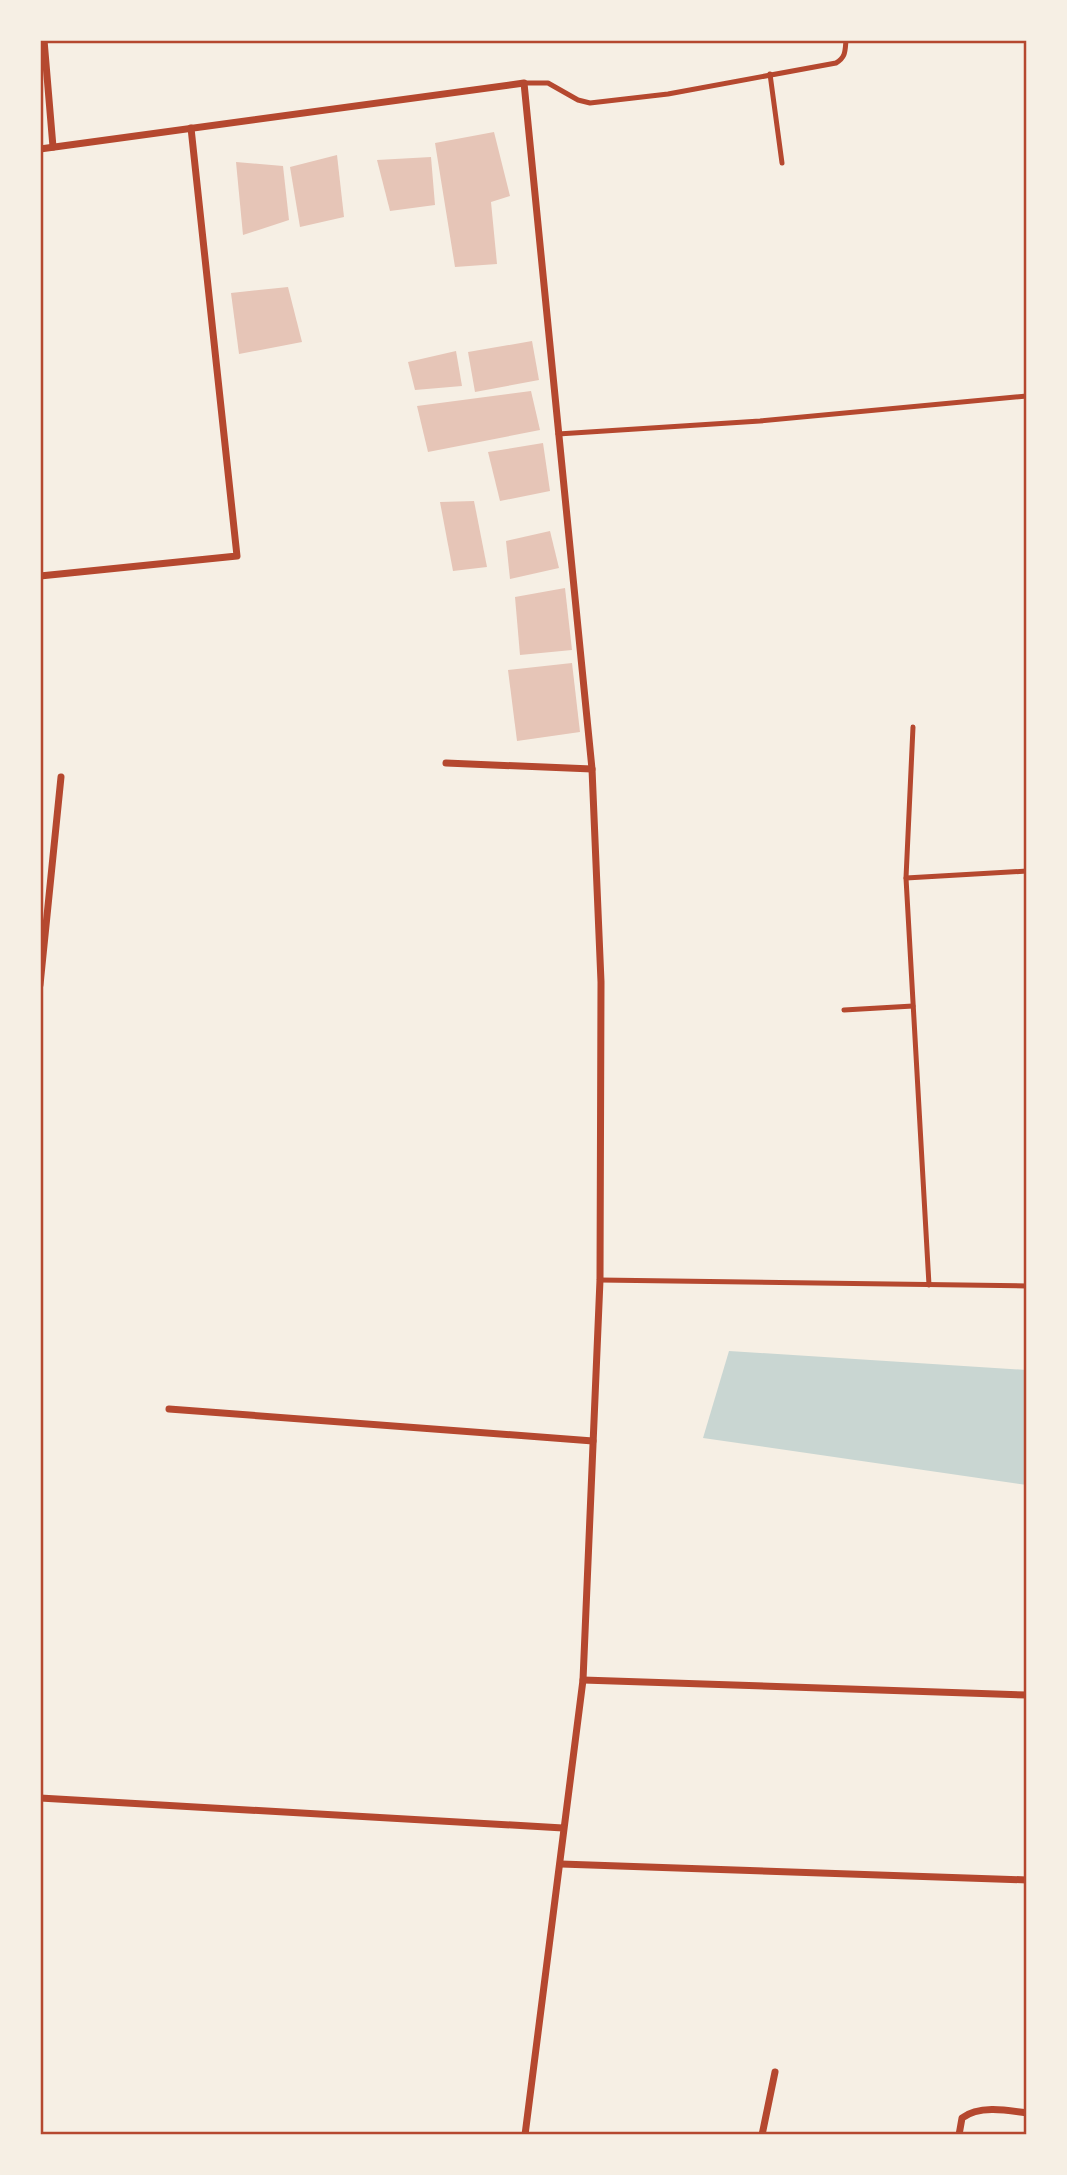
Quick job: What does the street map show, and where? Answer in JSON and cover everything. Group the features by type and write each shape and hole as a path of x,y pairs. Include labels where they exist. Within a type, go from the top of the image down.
{"street":[{"path":"44,40 53,147"},
{"path":"40,149 524,83 592,769 601,982 600,1280 583,1680 525,2135"},
{"path":"40,576 237,556 191,128"},
{"path":"446,763 592,769"},
{"path":"40,985 61,777"},
{"path":"169,1409 593,1441"},
{"path":"583,1680 1027,1695"},
{"path":"40,1798 563,1828"},
{"path":"561,1864 1027,1880"},
{"path":"762,2135 775,2072"},
{"path":"959,2135 962,2118 971,2112 982,2110 1027,2113"}],"lane":[{"path":"524,83 548,83 578,100 590,103 668,94 836,63 845,55 846,40"},
{"path":"770,74 782,163"},
{"path":"558,434 761,421 1027,396"},
{"path":"913,727 906,878 929,1285"},
{"path":"906,878 1027,871"},
{"path":"844,1010 913,1006"},
{"path":"600,1280 1027,1286"}],"shaded area":[{"path":"729,1351 1027,1370 1027,1485 703,1438"}],"building":[{"path":"494,132 510,196 491,202 497,264 455,267 435,143"},
{"path":"337,155 344,217 300,227 290,167"},
{"path":"431,157 435,205 390,211 377,160"},
{"path":"236,162 283,166 289,220 243,235"},
{"path":"288,287 302,342 239,354 231,293"},
{"path":"532,341 539,380 475,392 468,352"},
{"path":"456,351 462,386 415,390 408,362"},
{"path":"531,391 540,430 428,452 417,406"},
{"path":"543,443 550,491 500,501 488,452"},
{"path":"474,501 487,567 453,571 440,502"},
{"path":"550,531 559,568 510,579 506,541"},
{"path":"565,588 572,650 520,655 515,597"},
{"path":"572,663 580,732 517,741 508,670"}]}
